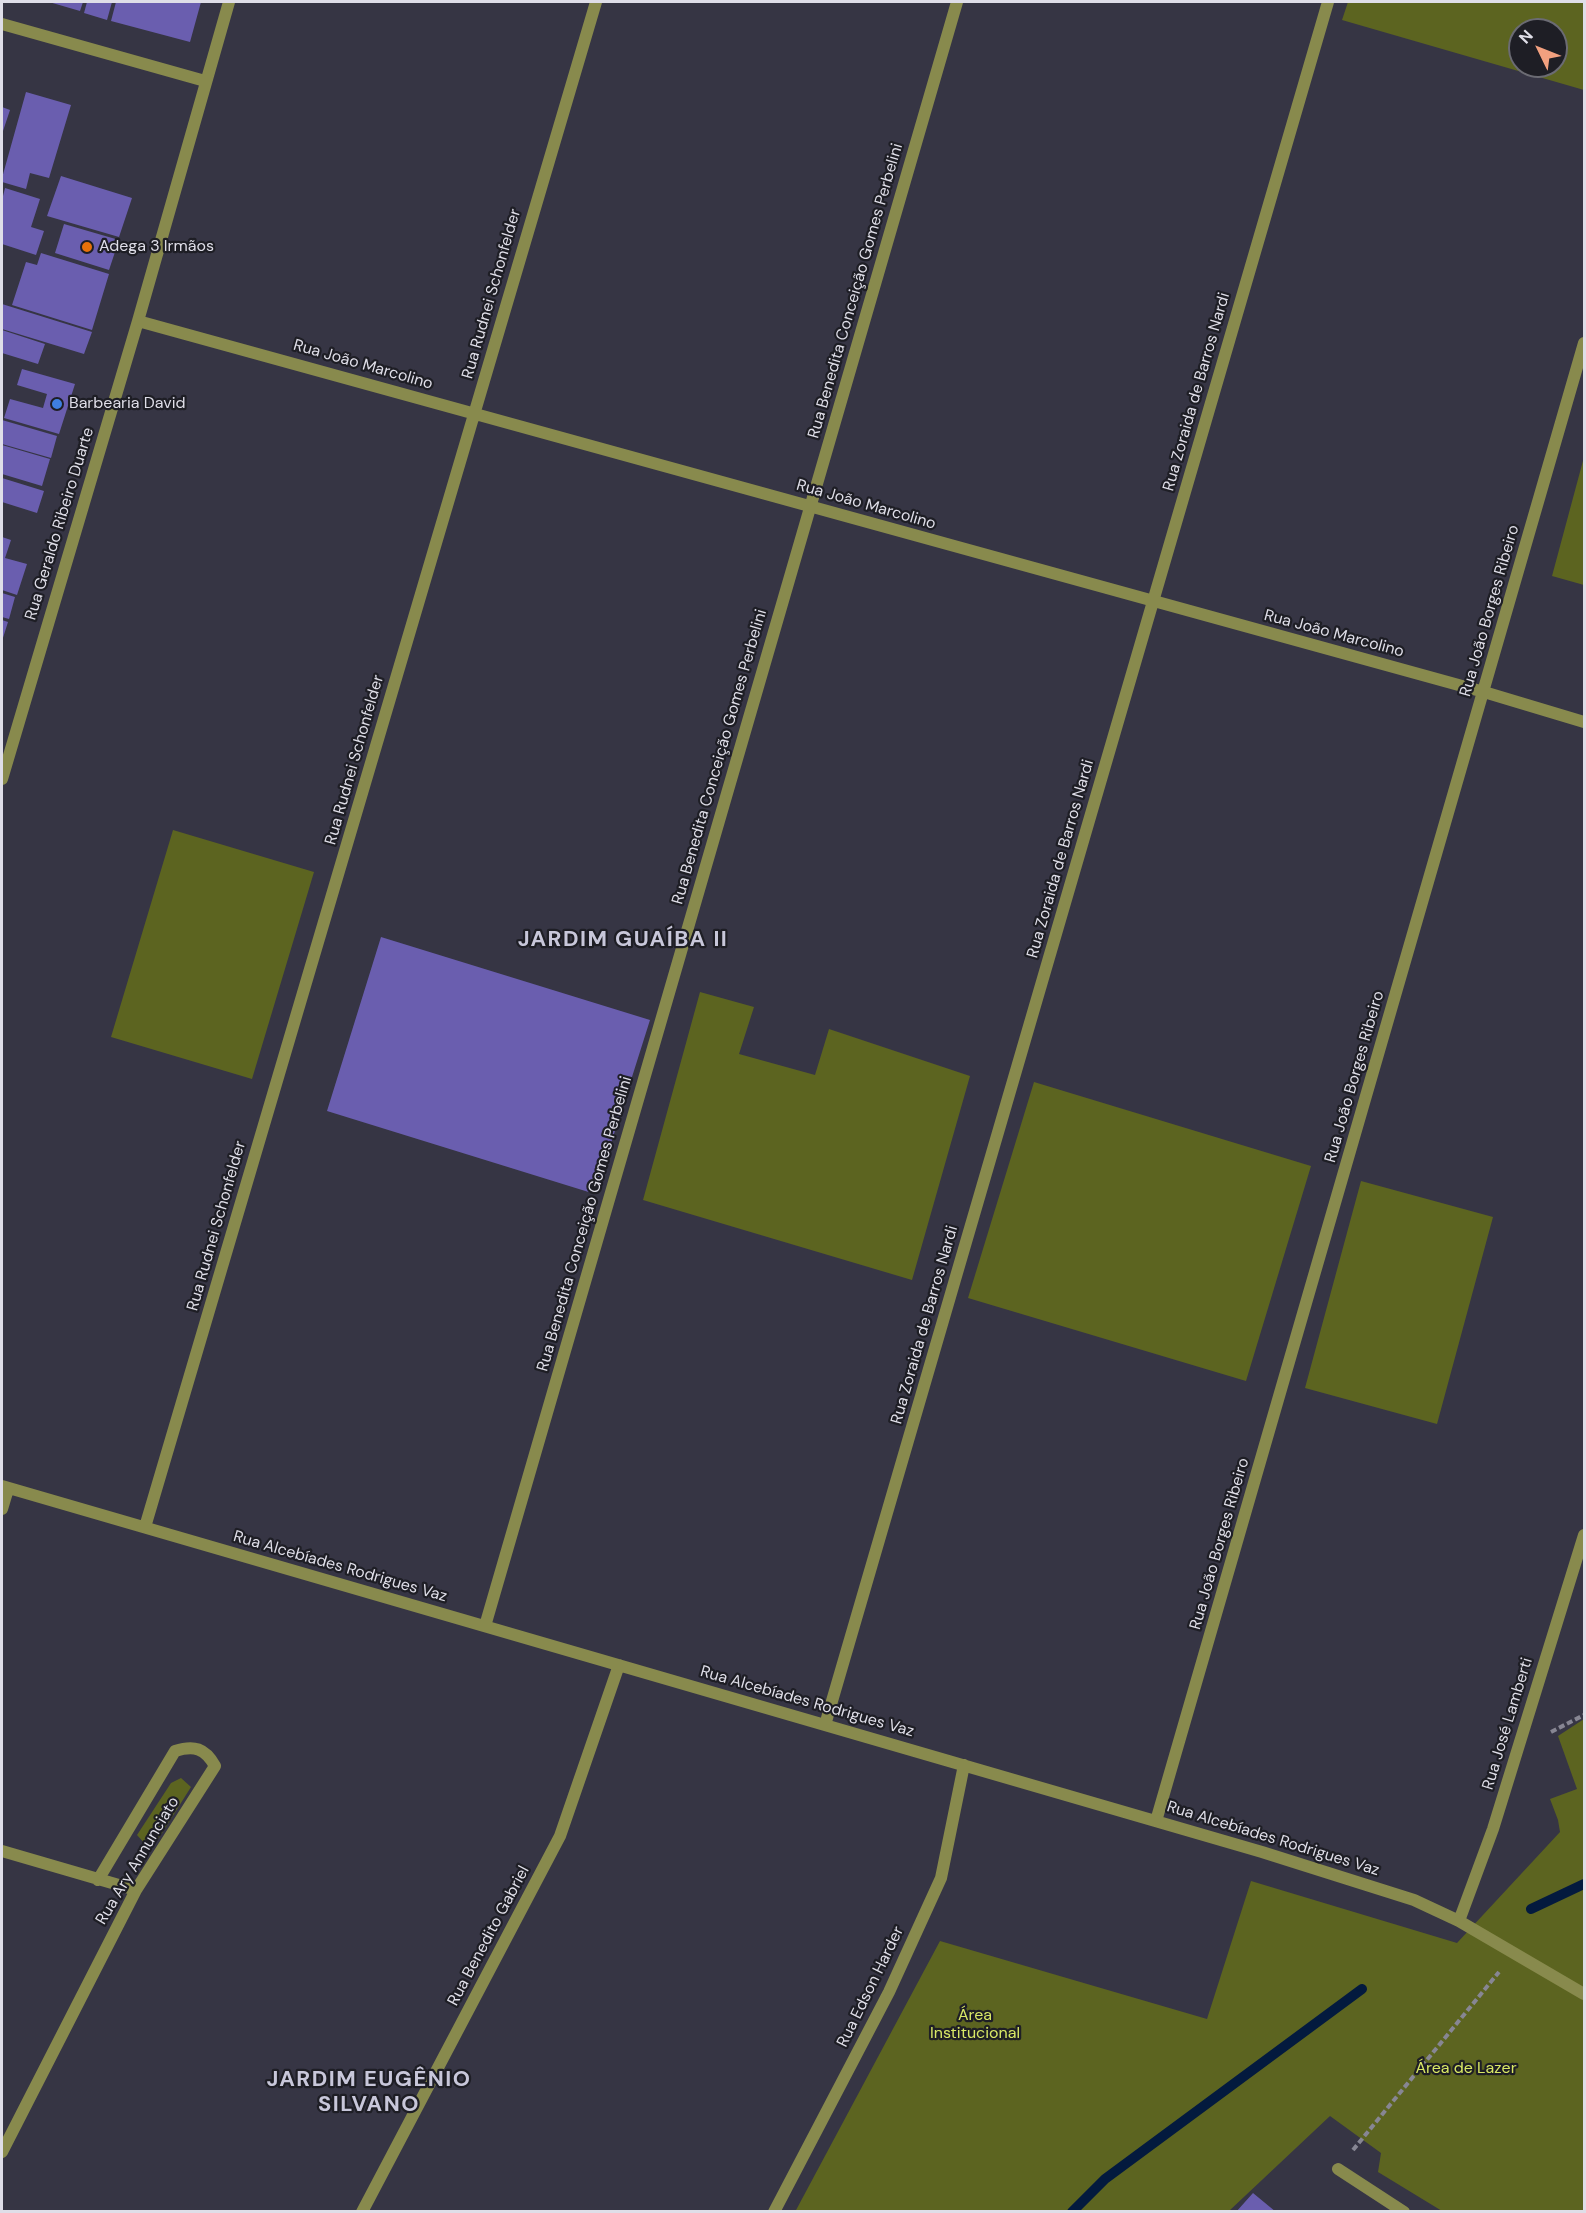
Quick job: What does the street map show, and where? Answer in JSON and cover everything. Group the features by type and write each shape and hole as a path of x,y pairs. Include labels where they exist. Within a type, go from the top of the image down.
{"street":[{"name":"Rua Geraldo Ribeiro Duarte","path":"2,779 138,321 229,2"},
{"name":"Rua Rudnei Schonfelder","path":"145,1527 596,2"},
{"name":"Rua Benedita Conceição Gomes Perbelini","path":"485,1626 957,2"},
{"name":"Rua Zoraida de Barros Nardi","path":"825,1725 1328,2"},
{"path":"2,24 205,81"},
{"name":"Rua João Marcolino","path":"138,321 1484,692 1584,722"},
{"name":"Rua João Borges Ribeiro","path":"1156,1821 1584,343"},
{"path":"2,1509 5,1487"},
{"name":"Rua Alcebíades Rodrigues Vaz","path":"5,1487 1262,1852 1414,1900 1459,1921 1584,1994"},
{"name":"Rua José Lamberti","path":"1459,1921 1493,1829 1584,1536"},
{"name":"Rua Benedito Gabriel","path":"362,2211 560,1836 619,1665"},
{"name":"Rua Ary Annunciato","path":"2,2152 136,1890 215,1766 209,1756 199,1748 188,1747 175,1751 98,1880"},
{"name":"Rua Edson Harder","path":"774,2211 889,1992 941,1878 964,1765"},
{"path":"2,1851 136,1890"},
{"path":"1338,2169 1404,2211"}],"path":[{"path":"1338,2169 1515,1954"}],"green space":[{"path":"1348,2 1584,2 1584,90 1543,78 1568,78 1568,18 1508,18 1508,68 1342,20"},
{"path":"1584,457 1584,585 1552,576"},
{"path":"173,830 314,872 252,1079 111,1037"},
{"path":"700,992 754,1007 739,1054 815,1075 829,1029 970,1076 912,1280 643,1200"},
{"path":"1034,1082 1311,1166 1246,1381 968,1298"},
{"path":"1361,1181 1493,1217 1437,1424 1305,1388"},
{"path":"1584,1719 1584,2211 1442,2211 1378,2172 1381,2153 1330,2116 1229,2211 795,2212 940,1941 1207,2019 1251,1881 1457,1943 1560,1832 1550,1799 1577,1789 1558,1736"},
{"path":"181,1778 191,1787 157,1841 146,1845 137,1835 171,1783"}],"building":[{"path":"49,2 83,2 80,11"},
{"path":"87,2 112,2 107,20 84,13"},
{"path":"116,2 201,2 190,42 111,21"},
{"path":"26,92 71,105 49,178 30,173 26,189 2,182 2,178"},
{"path":"2,107 10,110 2,134"},
{"path":"61,176 132,198 119,237 47,216"},
{"path":"5,188 40,199 31,227 44,231 36,255 2,244 2,200"},
{"name":"Adega 3 Irmãos","path":"64,224 119,240 109,270 55,253"},
{"path":"41,253 109,274 92,330 12,305 26,262 37,265"},
{"path":"2,304 92,332 84,354 2,329"},
{"path":"2,330 45,344 38,364 2,353"},
{"name":"Barbearia David","path":"22,369 75,384 59,434 4,418 10,399 43,408 47,394 17,385"},
{"path":"2,420 57,436 51,458 2,444"},
{"path":"2,445 50,459 42,486 2,474"},
{"path":"2,478 44,491 37,513 2,502"},
{"path":"2,537 11,540 5,558 27,564 17,595 2,590"},
{"path":"2,593 15,597 9,619 2,617"},
{"path":"2,620 8,622 2,641"},
{"path":"381,937 650,1020 595,1194 327,1111"},
{"path":"1253,2193 1276,2212 1236,2212"}],"waterway":[{"path":"1531,1909 1584,1884"},
{"path":"1072,2212 1105,2179 1362,1989"}],"place":[{"name":"Adega 3 Irmãos","path":"87,247"},
{"name":"Barbearia David","path":"57,404"}],"district":[{"name":"JARDIM GUAÍBA II","path":"623,940"},
{"name":"JARDIM EUGÊNIO SILVANO","path":"369,2092"}],"park label":[{"name":"Área Institucional","path":"975,2025"},
{"name":"Área de Lazer","path":"1466,2069"}]}
